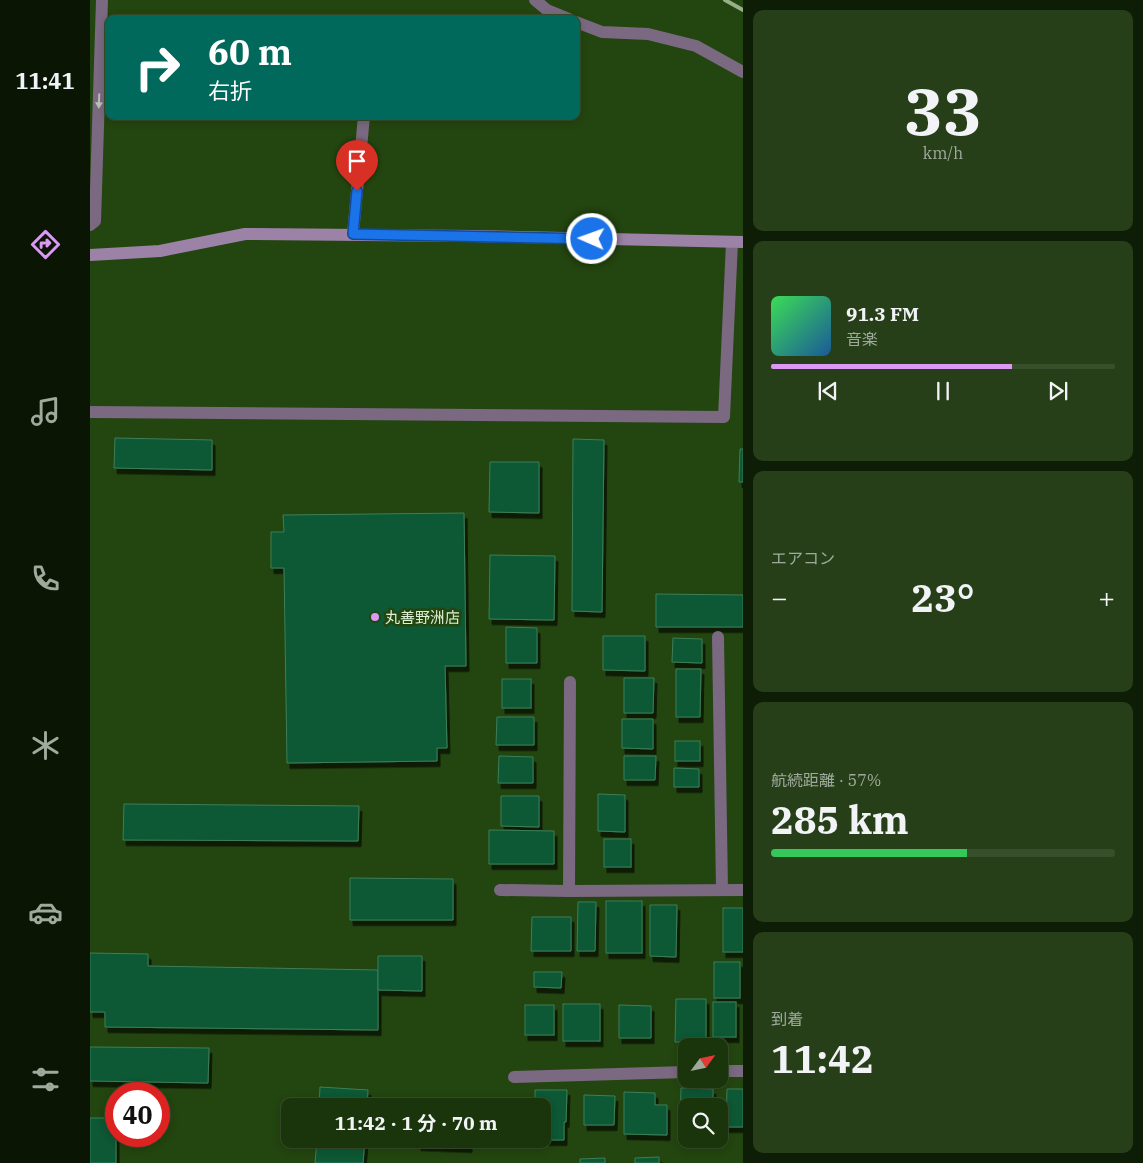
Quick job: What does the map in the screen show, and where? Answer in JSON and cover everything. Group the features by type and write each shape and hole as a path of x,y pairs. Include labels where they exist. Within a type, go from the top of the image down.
{"street":[{"path":"90,225 95,220 102,0"},
{"path":"535,0 547,10 559,15"},
{"path":"580,24 602,32 648,34 696,46 743,72"},
{"path":"353,234 364,120"},
{"path":"90,255 160,251 245,234 353,234 737,242 724,417 90,412"},
{"path":"718,637 722,890"},
{"path":"569,891 570,682"},
{"path":"500,890 743,890"},
{"path":"728,1072 743,1071"},
{"path":"514,1077 678,1072"}],"building":[{"path":"115,438 212,440 212,470 114,468"},
{"path":"573,439 604,440 602,612 572,611"},
{"path":"740,449 743,449 743,482 739,482"},
{"path":"490,462 539,462 539,513 489,512"},
{"name":"丸善野洲店","path":"464,513 466,666 445,666 447,748 437,748 437,761 287,763 284,568 271,568 271,532 284,532 283,515"},
{"path":"490,555 555,556 554,620 489,619"},
{"path":"656,594 743,595 743,627 656,627"},
{"path":"506,627 537,628 537,663 506,663"},
{"path":"603,636 645,636 645,671 603,670"},
{"path":"673,638 702,639 702,663 672,662"},
{"path":"676,669 701,669 700,717 676,717"},
{"path":"624,678 654,678 653,713 624,713"},
{"path":"502,679 531,679 531,708 502,708"},
{"path":"497,717 534,717 534,745 496,745"},
{"path":"622,719 653,719 653,749 622,748"},
{"path":"675,741 700,741 700,761 675,761"},
{"path":"499,756 533,757 533,783 498,783"},
{"path":"624,756 656,756 655,780 624,780"},
{"path":"674,768 699,769 699,787 674,787"},
{"path":"598,794 625,795 625,832 598,831"},
{"path":"501,796 539,796 539,827 501,826"},
{"path":"124,804 359,806 358,841 123,840"},
{"path":"489,830 554,831 554,864 489,864"},
{"path":"604,839 631,839 631,867 604,867"},
{"path":"350,878 453,879 453,920 350,920"},
{"path":"606,901 642,901 642,953 606,953"},
{"path":"578,902 596,902 595,951 577,951"},
{"path":"650,905 677,905 676,957 650,956"},
{"path":"723,908 743,908 743,952 723,952"},
{"path":"532,917 571,917 571,951 531,951"},
{"path":"90,953 148,954 148,966 378,970 378,1030 105,1027 105,1012 90,1012"},
{"path":"378,956 422,956 422,991 378,990"},
{"path":"714,962 740,962 740,998 714,998"},
{"path":"534,972 562,972 561,988 534,987"},
{"path":"676,999 706,999 706,1038 678,1038 678,1042 675,1042"},
{"path":"713,1002 736,1002 736,1037 713,1037"},
{"path":"563,1004 600,1004 600,1041 563,1041"},
{"path":"525,1005 554,1005 554,1035 525,1035"},
{"path":"619,1005 651,1006 651,1038 619,1038"},
{"path":"90,1047 209,1048 208,1083 90,1081"},
{"path":"320,1087 368,1090 368,1098 319,1098"},
{"path":"681,1088 713,1089 713,1098 681,1098"},
{"path":"727,1089 743,1089 743,1127 728,1127"},
{"path":"535,1090 567,1090 564,1140 551,1140 551,1098 535,1098"},
{"path":"624,1092 655,1093 655,1105 667,1105 667,1135 624,1134"},
{"path":"584,1095 615,1096 614,1125 584,1125"},
{"path":"90,1118 105,1118 105,1147 116,1147 116,1163 90,1163"},
{"path":"316,1148 364,1148 363,1163 315,1163"},
{"path":"659,1157 659,1163 635,1163 635,1158"},
{"path":"605,1158 605,1163 580,1163 580,1159"}],"railway":[{"path":"725,0 743,10"}],"place":[{"name":"丸善野洲店","path":"375,617"}],"route":[{"path":"357,191 353,234 592,239"}]}
